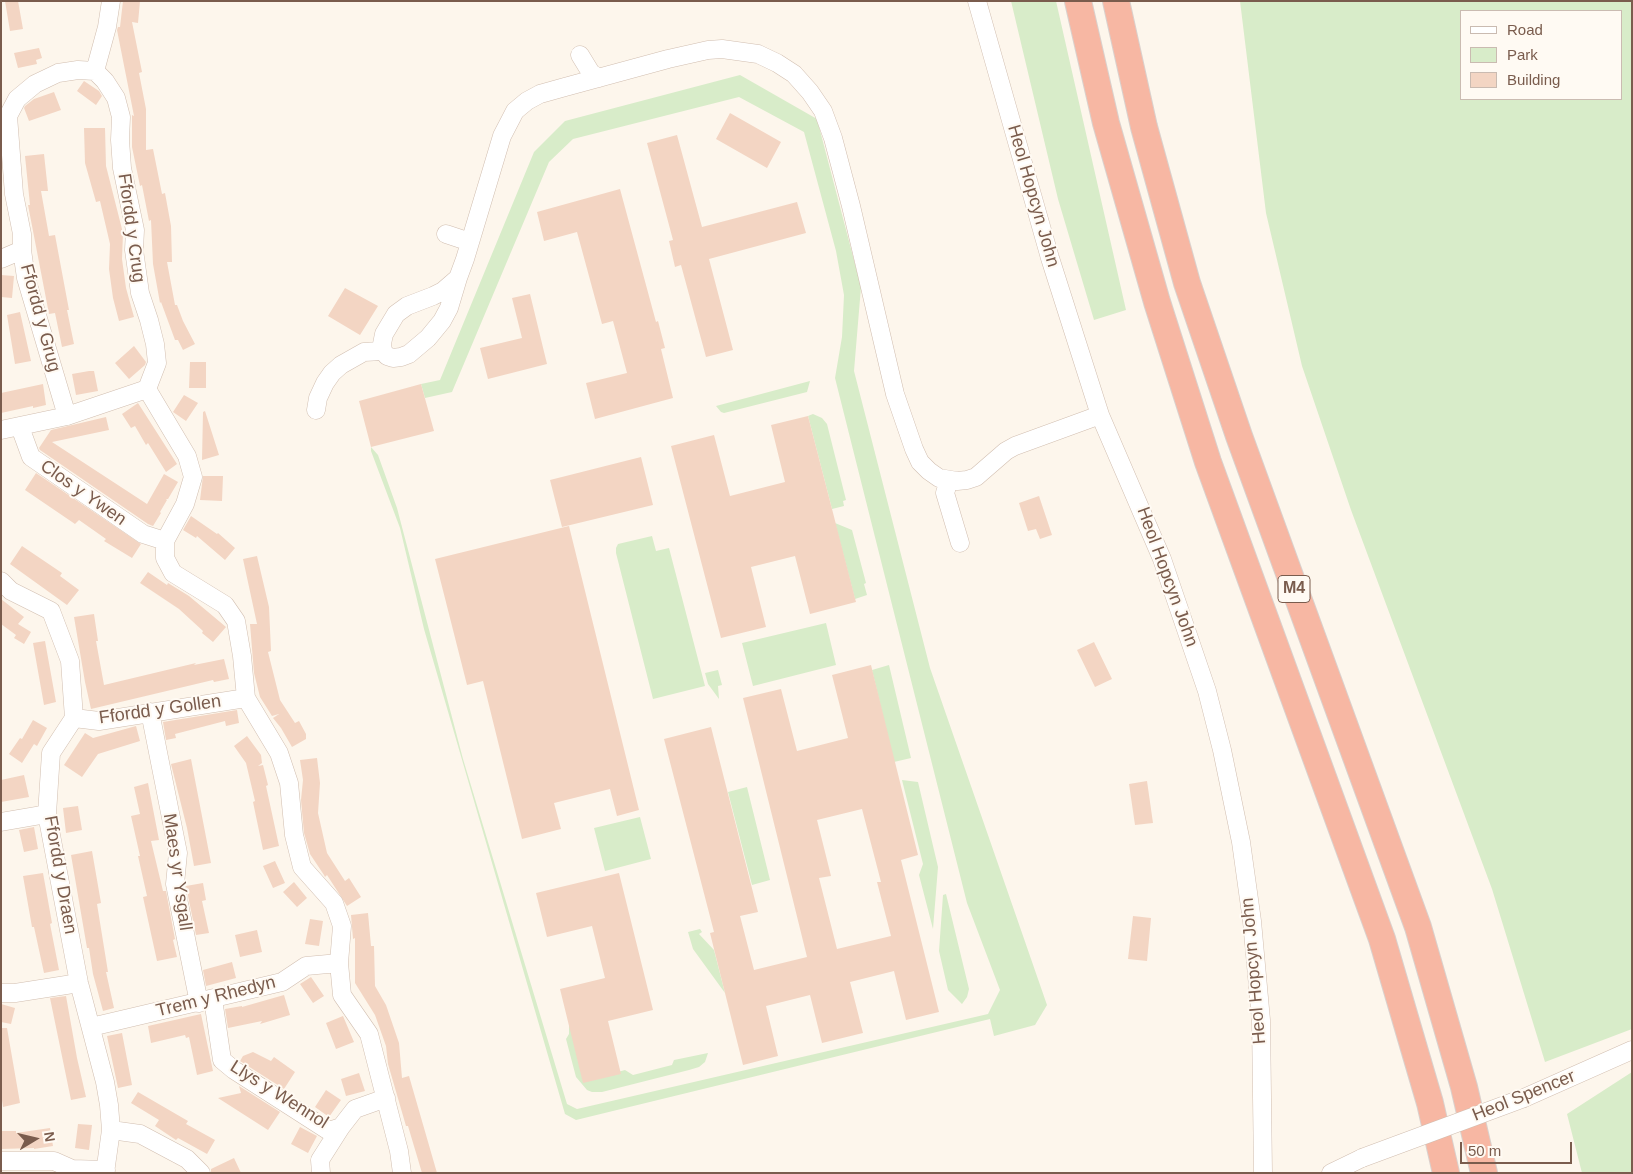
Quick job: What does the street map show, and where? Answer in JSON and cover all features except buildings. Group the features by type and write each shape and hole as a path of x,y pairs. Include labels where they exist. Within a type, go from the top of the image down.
{"highway":[{"name":"M4","path":"1078,1 1106,122 1157,302 1208,462 1382,939 1430,1103 1446,1173"},
{"name":"M4","path":"1116,1 1144,127 1186,283 1239,436 1418,926 1464,1087 1484,1173"}],"street":[{"path":"95,71 107,27 111,1"},
{"name":"Heol Hopcyn John","path":"977,1 1050,258 1100,415 1162,559 1207,691 1222,750 1240,842 1252,920 1261,1020 1263,1173"},
{"path":"458,278 443,291 407,306 396,314 384,334 382,344 383,351 387,356 401,357 408,354 428,338 442,321 449,308 502,136 515,111 527,101 540,94 668,59 722,49 758,54 794,74 824,111 851,206 895,394 908,434 920,462 939,478 958,481 976,476 1011,449 1100,415"},
{"path":"580,55 591,73 599,78"},
{"name":"Ffordd y Grug","path":"67,416 26,278 22,234 14,194 5,122 17,99 35,84 58,73 78,70 95,71"},
{"name":"Ffordd y Crug","path":"95,71 105,81 116,98 121,116 122,168 135,230 134,250 140,293 150,320 157,363 147,389"},
{"path":"446,234 470,242"},
{"path":"1,259 22,250"},
{"path":"316,410 318,398 325,383 341,364 364,352 383,351"},
{"path":"1,430 67,416 147,389 187,456 193,477 185,504 165,541 165,558 173,574 225,605 236,621 246,698 279,753 289,783 294,835 302,867 334,903 342,926 339,963 342,995 369,1034 399,1151 402,1173"},
{"name":"Clos y Ywen","path":"20,427 31,457 143,534 165,541"},
{"path":"949,480 945,494 960,544"},
{"path":"1,581 11,591 50,611 70,661 74,718"},
{"name":"Ffordd y Gollen","path":"74,718 99,721 246,698"},
{"name":"Maes yr Ysgall","path":"150,712 178,853 175,884 206,1001"},
{"name":"Ffordd y Draen","path":"74,718 51,753 47,814 80,983 109,1104 111,1130 106,1171"},
{"path":"1,822 47,814"},
{"name":"Trem y Rhedyn","path":"90,1027 282,982 306,966 339,963"},
{"path":"1,993 16,993 80,983"},
{"name":"Llys y Wennol","path":"206,1001 222,1060 234,1070 329,1131 341,1127 355,1109 386,1098"},
{"name":"Heol Spencer","path":"1339,1171 1362,1158 1524,1098 1632,1050"},
{"path":"321,1173 320,1160 341,1127"},
{"path":"111,1130 140,1134 187,1159 201,1173"},
{"path":"1,1161 54,1161 72,1169 106,1171"}],"green space":[{"path":"1011,1 1056,1 1126,310 1094,320 1058,199"},
{"path":"1240,1 1632,1 1632,1029 1545,1062 1492,889 1351,510 1302,366 1266,213"},
{"path":"740,75 817,119 861,287 854,371 930,668 1047,1005 1035,1025 994,1036 990,1019 576,1120 565,1114 424,629 400,528 371,447 378,455 397,508 463,759 567,1104 577,1109 988,1014 1000,990 967,903 835,378 842,337 844,295 836,251 804,132 739,97 573,139 549,162 452,392 425,398 421,384 440,380 534,152 565,121"},
{"path":"810,381 807,392 724,413 716,406"},
{"path":"813,414 822,418 827,424 846,500 843,501 844,506 832,509 808,416"},
{"path":"835,523 852,530 866,583 864,584 867,595 855,599"},
{"path":"652,536 656,551 669,548 705,686 653,699 616,553 618,544"},
{"path":"826,623 836,665 753,686 742,643"},
{"path":"889,665 911,758 894,762 872,670"},
{"path":"718,670 722,685 718,686 719,699 708,684 705,673"},
{"path":"902,780 918,782 938,867 933,929 919,875 923,864"},
{"path":"747,787 770,880 752,885 728,792"},
{"path":"640,817 651,859 605,871 594,828"},
{"path":"946,894 969,989 967,997 962,1004 948,990 939,951 943,895"},
{"path":"700,929 702,932 699,934 714,950 725,993 693,949 688,932"},
{"path":"569,1010 587,1080 625,1070 633,1075 672,1065 674,1060 708,1053 705,1062 699,1067 689,1070 602,1092 592,1092 587,1090 576,1077 566,1039 569,1034"},
{"path":"1632,1072 1632,1173 1582,1173 1567,1114"}]}
